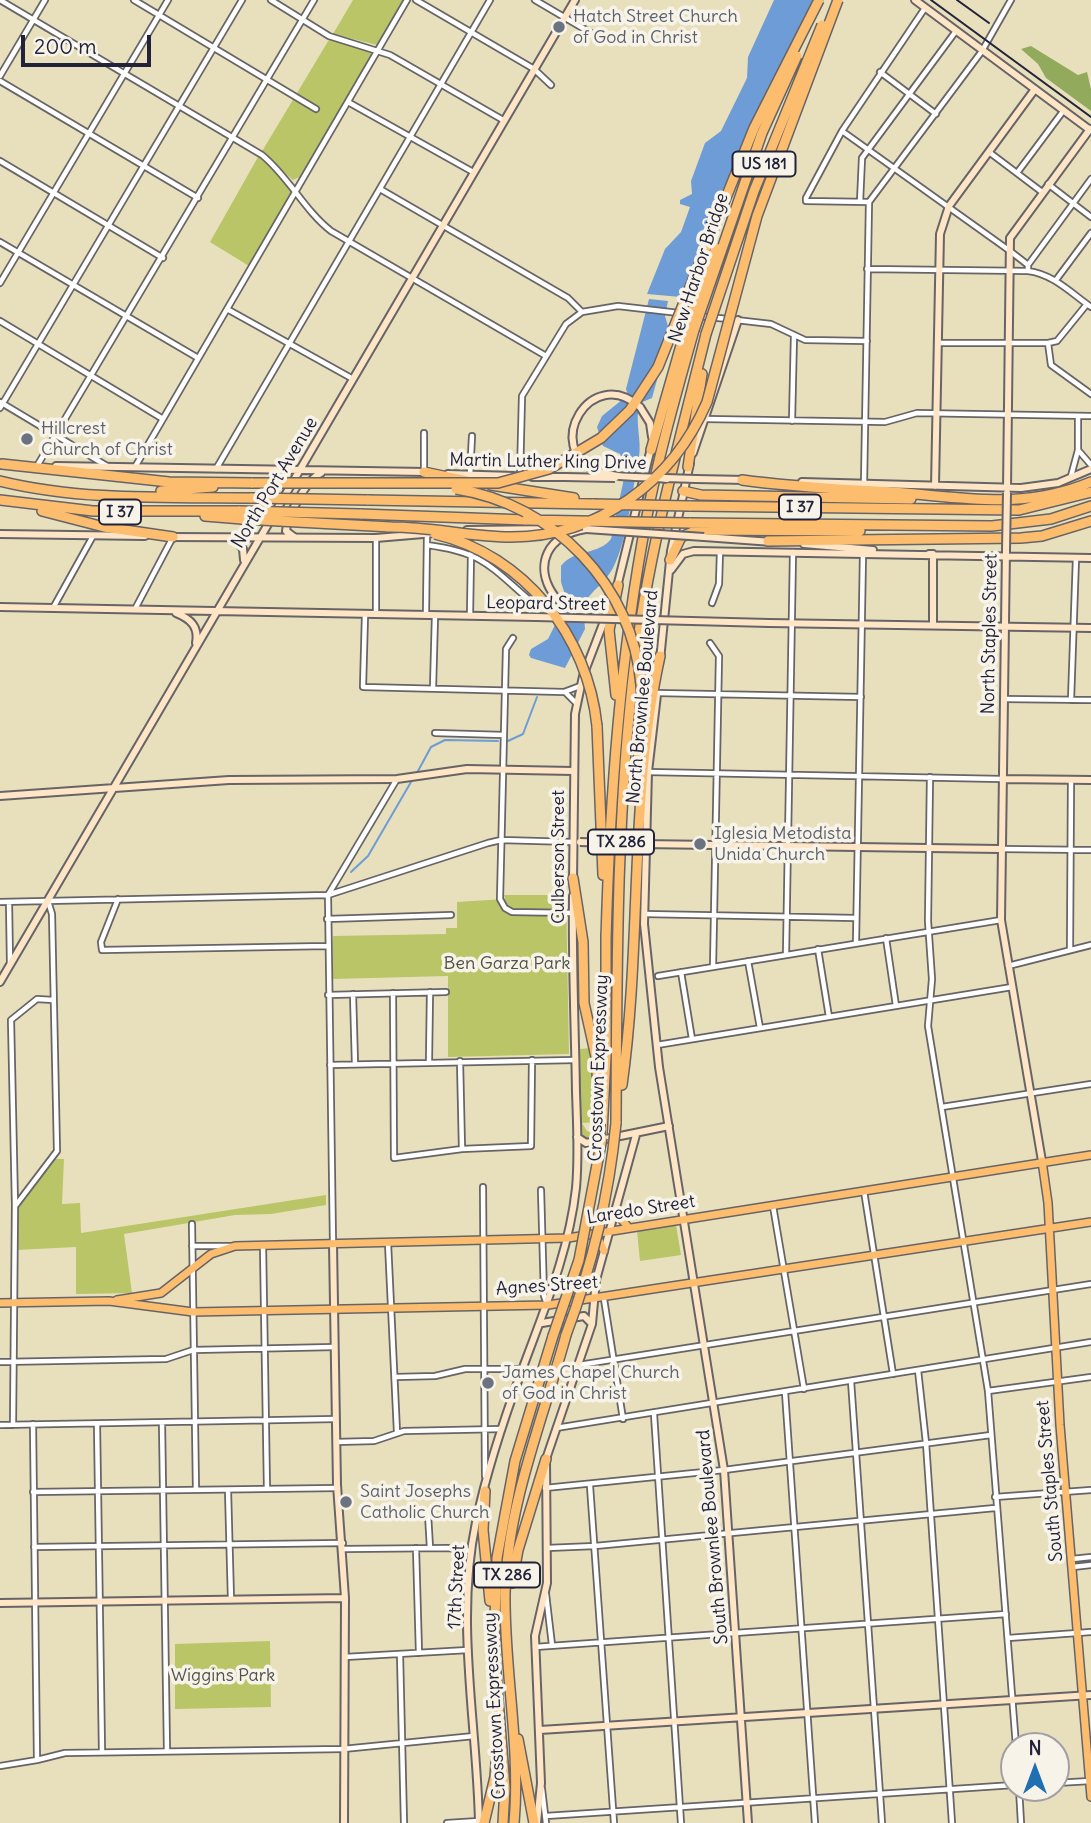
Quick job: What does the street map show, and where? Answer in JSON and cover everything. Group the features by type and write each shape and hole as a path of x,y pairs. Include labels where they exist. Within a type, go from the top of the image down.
{"highway":[{"name":"New Harbor Bridge","path":"647,515 690,329 762,133 820,0"},
{"path":"1,464 169,482 498,483 540,472 585,449 630,410 658,367 754,128 820,0"},
{"name":"New Harbor Bridge","path":"660,513 706,334 754,191 817,36 837,0"},
{"path":"241,515 491,536 550,533 606,514 644,489 664,470 692,433 707,402 757,216 837,0"},
{"path":"651,450 690,329"},
{"path":"688,467 706,334"},
{"path":"424,472 566,500"},
{"path":"742,480 822,490 994,501"},
{"name":"I 37","path":"0,481 51,490 252,498 566,500 689,506 1019,510 1091,492"},
{"path":"124,494 253,482"},
{"path":"683,491 701,495 994,501 1037,499 1091,482"},
{"path":"409,484 477,493 512,505 562,536 593,567 622,613 637,656 642,706 634,798 633,974"},
{"path":"0,500 104,527 173,537"},
{"name":"I 37","path":"0,500 68,509 158,513 360,514 900,527 1028,523 1091,506"},
{"name":"Crosstown Expressway","path":"514,1823 513,1710 505,1594 511,1538 529,1459 566,1335 588,1276 607,1193 616,1123 622,793 635,660 660,513"},
{"name":"TX 286","path":"601,1123 612,778 618,714 647,515"},
{"path":"768,541 1021,538 1042,536 1091,522"},
{"path":"387,527 425,532 463,543 505,566 551,609 576,649 590,684 597,726 606,939"},
{"path":"670,560 681,537 698,530 845,532 900,527"},
{"path":"618,585 609,629 618,714"},
{"path":"616,1123 629,1034 647,713 660,656"},
{"path":"573,878 583,942 584,1003 596,1057 601,1123"},
{"name":"Crosstown Expressway","path":"503,1823 505,1788 493,1622 503,1512 515,1461 579,1260 600,1150 601,1123"},
{"path":"507,1626 518,1550 546,1459"},
{"path":"485,1491 484,1530 493,1622"},
{"path":"513,1710 535,1823"},
{"path":"481,1822 495,1777 499,1717"}],"main road":[{"name":"North Port Avenue","path":"0,982 575,0"},
{"path":"915,0 1090,130"},
{"path":"935,486 940,234 949,206 1035,89"},
{"name":"North Staples Street","path":"1042,1161 1001,920 1010,251 1012,232 1090,130"},
{"name":"North Brownlee Boulevard","path":"669,1126 657,1045 644,914 643,844 648,772 668,576 683,491 688,467 738,320"},
{"path":"651,450 650,424 640,407 626,398 611,395 589,402 574,423 575,449 584,462 602,473 667,478"},
{"name":"Culberson Street","path":"577,1136 572,913 576,842 573,771 577,704 580,686 618,585 651,450"},
{"name":"Martin Luther King Drive","path":"1,464 667,478 1007,490 1036,487 1068,479 1091,467"},
{"path":"296,538 286,531 287,522 312,478 329,472"},
{"path":"0,534 376,538 515,528 586,529 933,554"},
{"path":"586,529 569,534 555,545 545,560 543,572 546,587 558,601 572,608 588,609 605,602 618,585"},
{"path":"230,538 242,546 244,563"},
{"path":"668,576 683,554 720,551 1006,553 1091,558"},
{"path":"933,554 933,625"},
{"name":"Leopard Street","path":"0,607 1091,628"},
{"path":"153,610 177,613 194,624 197,637 192,654"},
{"path":"0,796 229,780 397,779 452,770 573,771"},
{"path":"1002,779 1091,780"},
{"path":"576,842 1000,849"},
{"path":"577,1136 586,1143 636,1135 669,1126"},
{"name":"South Brownlee Boulevard","path":"669,1126 724,1470 748,1823"},
{"path":"535,1823 541,1783 535,1647 547,1594 546,1459 592,1324 604,1251 636,1135"},
{"name":"Crosstown Expressway","path":"485,1491 522,1369 542,1323 568,1238 576,1186 577,1136"},
{"name":"Laredo Street","path":"235,1246 568,1238 1091,1155"},
{"name":"South Staples Street","path":"1042,1161 1050,1229 1055,1348 1066,1492 1087,1695 1091,1797"},
{"path":"615,1212 629,1228"},
{"name":"Agnes Street","path":"0,1303 109,1301 193,1312 548,1305 604,1299 1091,1222"},
{"path":"596,1234 604,1251"},
{"path":"333,1244 336,1443 345,1598 344,1823"},
{"path":"109,1301 161,1293 211,1254 235,1246"},
{"path":"553,1288 562,1303"},
{"path":"542,1323 584,1316 592,1324"},
{"name":"17th Street","path":"481,1822 468,1650 471,1551 485,1491"},
{"path":"0,1603 345,1598"},
{"path":"540,1730 1087,1695"}],"street":[{"path":"0,0 274,165 322,224 546,356"},
{"path":"0,76 45,0"},
{"path":"134,0 316,109"},
{"path":"0,283 169,0"},
{"path":"108,467 1,404 242,0"},
{"path":"271,0 329,36 379,50 503,120"},
{"path":"37,466 314,0"},
{"path":"135,467 407,0"},
{"path":"416,0 534,69 551,85"},
{"path":"216,468 490,0"},
{"path":"535,0 603,40"},
{"path":"864,484 869,202 982,51 1012,0"},
{"path":"869,202 806,201 808,190 842,131 925,8"},
{"path":"860,202 859,167 869,149 908,92 956,30"},
{"path":"880,72 936,114"},
{"path":"0,81 198,198"},
{"path":"348,102 473,173"},
{"path":"1017,173 1064,110"},
{"path":"842,131 1028,265"},
{"path":"989,152 1042,192"},
{"path":"0,161 163,258"},
{"path":"1028,271 1028,265 1091,178"},
{"path":"1048,184 1091,217"},
{"path":"380,189 568,298 582,312"},
{"path":"1056,281 1091,233"},
{"path":"0,242 198,358"},
{"path":"867,268 1041,273 1089,305 1057,341 1048,344 938,343"},
{"path":"520,477 522,396 559,332 582,312 618,306 771,324 814,341 867,341"},
{"path":"227,310 353,379"},
{"path":"0,321 163,419"},
{"path":"792,421 794,335"},
{"path":"1048,344 1051,365 1091,394"},
{"path":"706,419 885,422 917,413 1091,416"},
{"path":"1068,479 1076,468 1078,416"},
{"path":"424,472 425,433"},
{"path":"470,475 472,436"},
{"path":"1078,450 1091,467"},
{"path":"426,616 427,534"},
{"path":"52,608 93,535"},
{"path":"135,610 173,537"},
{"path":"376,538 376,615"},
{"path":"427,545 471,554 497,569 527,598"},
{"path":"712,603 719,583 720,551"},
{"path":"786,955 788,695 793,552"},
{"path":"470,616 471,554"},
{"path":"856,943 863,554"},
{"path":"1071,700 1076,558"},
{"path":"365,615 363,687 564,692 580,686"},
{"path":"433,688 435,616"},
{"path":"513,638 506,649 500,899 505,908 512,912 572,913"},
{"path":"710,643 719,656 713,967"},
{"path":"564,692 577,704"},
{"path":"657,693 861,697"},
{"path":"1004,699 1091,700"},
{"path":"435,733 504,735"},
{"path":"648,772 1002,779"},
{"path":"930,778 928,1026 988,1391 995,1508 1015,1732"},
{"path":"333,1244 328,895 397,779"},
{"path":"1070,950 1071,780"},
{"path":"0,902 328,895 501,840 576,842"},
{"path":"1000,849 1091,850"},
{"path":"118,899 101,942 102,950 327,947"},
{"path":"15,1205 57,1151 52,914 48,901"},
{"path":"9,902 10,964"},
{"path":"644,914 856,918"},
{"path":"327,919 452,915"},
{"path":"658,976 1001,920"},
{"path":"886,938 897,1006"},
{"path":"1008,966 1091,945"},
{"path":"818,949 829,1017"},
{"path":"748,961 760,1028"},
{"path":"681,972 692,1039"},
{"path":"657,1045 1013,987"},
{"path":"429,1061 430,992"},
{"path":"328,995 446,992"},
{"path":"353,993 355,1064"},
{"path":"393,993 394,1158 462,1149 531,1146 532,1060"},
{"path":"13,1425 15,1205 11,1020 37,999 53,1000"},
{"path":"330,1065 575,1060"},
{"path":"460,1061 462,1149"},
{"path":"942,1107 1091,1084"},
{"name":"17th Street","path":"483,1187 485,1491"},
{"path":"541,1190 544,1296 548,1305"},
{"path":"864,1190 893,1374"},
{"path":"773,1206 804,1389"},
{"path":"192,1224 196,1490"},
{"path":"388,1243 397,1432"},
{"path":"263,1245 267,1489"},
{"name":"Laredo Street","path":"192,1246 235,1246"},
{"path":"579,1365 1091,1284"},
{"path":"604,1299 623,1419"},
{"path":"555,1428 1091,1342"},
{"path":"0,1362 166,1359 193,1350 335,1347"},
{"path":"396,1377 435,1376 465,1369 522,1369"},
{"path":"918,1370 926,1443 952,1823"},
{"path":"988,1391 1091,1377"},
{"path":"851,1381 882,1823"},
{"path":"785,1392 815,1823"},
{"path":"654,1413 681,1823"},
{"path":"0,1425 336,1419"},
{"path":"162,1423 167,1751"},
{"path":"33,1424 34,1761"},
{"path":"97,1424 102,1752"},
{"path":"336,1443 374,1441 397,1432 503,1429"},
{"path":"545,1488 590,1486 991,1435"},
{"path":"590,1486 614,1823"},
{"path":"33,1492 338,1488"},
{"path":"228,1490 231,1600"},
{"path":"995,1497 1091,1490"},
{"path":"547,1548 595,1546 995,1508"},
{"path":"428,1514 430,1548"},
{"path":"34,1547 344,1546 471,1551"},
{"path":"416,1548 419,1653"},
{"path":"1072,1563 1091,1557"},
{"path":"1072,1563 1091,1565"},
{"path":"547,1594 551,1645"},
{"path":"535,1647 668,1635 1006,1614"},
{"path":"1008,1638 1091,1632"},
{"path":"345,1657 468,1650"},
{"path":"400,1654 404,1823"},
{"path":"0,1766 65,1753 343,1749 401,1741 474,1736"},
{"path":"1070,1782 1090,1781"},
{"path":"541,1783 546,1823"},
{"path":"546,1816 1000,1786"},
{"path":"1020,1802 1021,1823"},
{"path":"447,1823 481,1822"}],"green space":[{"path":"353,0 404,0 377,45 333,34"},
{"path":"330,38 369,49 373,54 302,176 293,180 261,153"},
{"path":"1031,46 1078,75 1087,72 1091,89 1091,111 1046,78 1038,64 1021,49"},
{"path":"258,157 277,171 292,191 249,266 210,242"},
{"name":"Ben Garza Park","path":"504,895 566,895 569,1054 448,1057 448,976 333,979 333,936 446,934 446,928 457,928 457,902 505,899"},
{"path":"591,1048 596,1122 582,1123 587,1131 594,1134 593,1139 589,1140 579,1135 580,1049"},
{"path":"55,1159 64,1159 62,1204 80,1203 81,1233 326,1195 326,1205 271,1214 235,1215 124,1234 132,1293 76,1294 76,1247 16,1250 18,1209"},
{"path":"676,1225 681,1255 640,1261 637,1231"},
{"name":"Wiggins Park","path":"270,1641 271,1707 175,1709 175,1644"}],"water":[{"path":"774,0 824,0 681,297 647,294 665,249 681,232 690,207 680,204 680,200 692,194 691,181 705,143 721,131 747,78 748,57"},
{"path":"649,299 668,301 665,316 670,333 652,398 640,403 638,410 639,457 626,529 613,568 583,605 585,629 565,668 531,658 529,655 531,649 548,639 567,601 561,582 561,566 573,557 600,548 611,539 626,469 620,454 603,446 597,427 602,416 628,395 626,389"}],"waterway":[{"path":"508,741 523,734 537,697"},
{"path":"418,771 431,747 445,740 498,741"},
{"path":"351,872 368,856 411,782"}],"railway":[{"path":"931,0 1091,117"},
{"path":"957,0 989,23"}],"place":[{"name":"Hatch Street Church of God in Christ","path":"559,27"},
{"name":"Hillcrest Church of Christ","path":"27,439"},
{"name":"Iglesia Metodista Unida Church","path":"700,844"},
{"name":"James Chapel Church of God in Christ","path":"488,1383"},
{"name":"Saint Josephs Catholic Church","path":"346,1502"}]}
